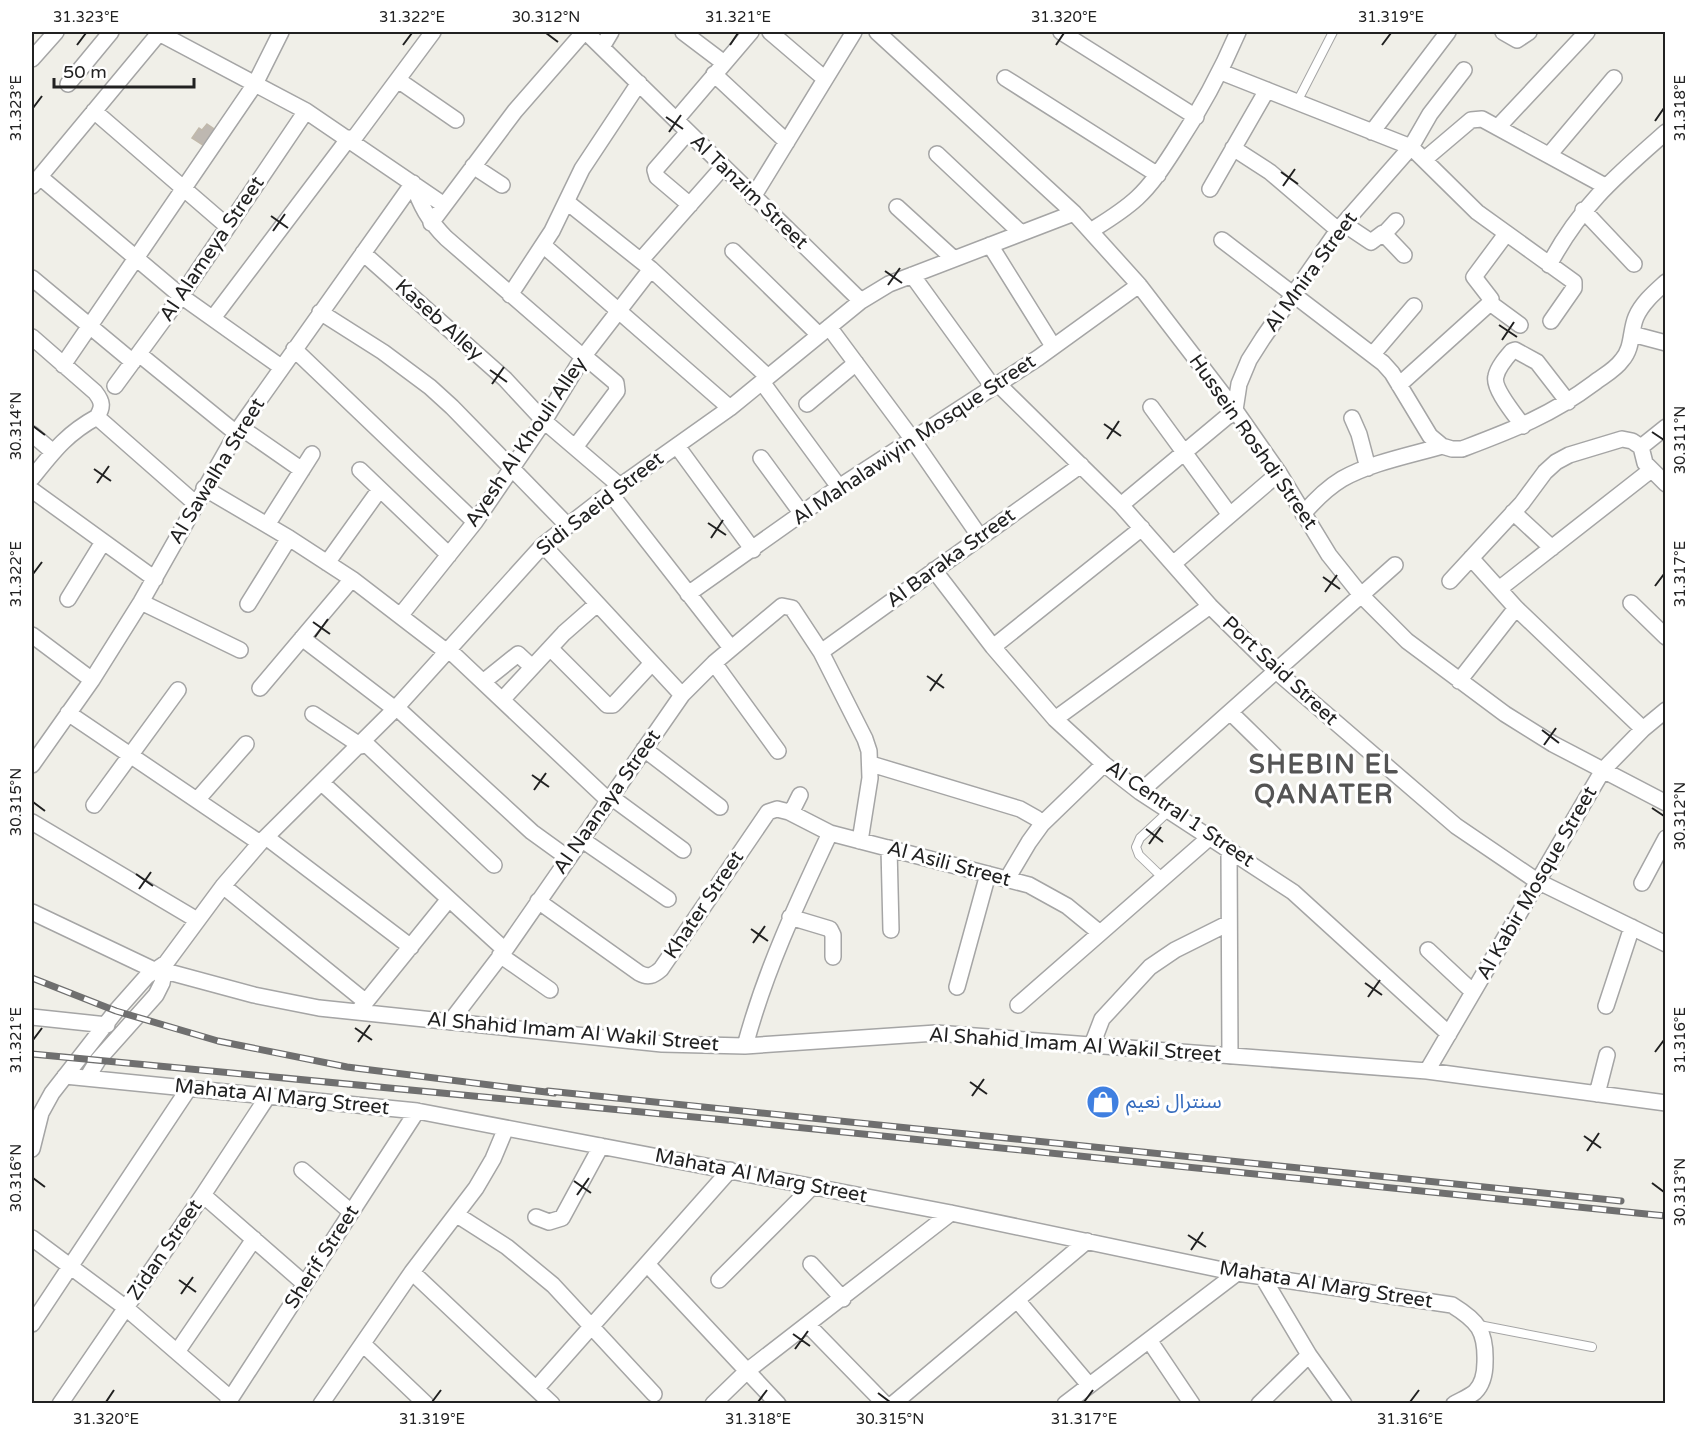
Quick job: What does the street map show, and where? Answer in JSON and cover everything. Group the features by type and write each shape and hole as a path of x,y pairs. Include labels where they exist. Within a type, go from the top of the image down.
{"street":[{"path":"32,59 56,32"},
{"path":"68,84 111,32"},
{"path":"281,367 181,296 137,259 36,182 159,32 306,111 444,205"},
{"path":"63,364 255,84 281,32"},
{"path":"213,318 433,32"},
{"path":"431,223 515,111 585,32"},
{"name":"Al Tanzim Street","path":"585,32 861,301"},
{"path":"602,47 611,32"},
{"path":"683,32 787,142"},
{"path":"676,120 751,32"},
{"path":"770,32 825,79"},
{"path":"753,197 854,32"},
{"name":"Hussein Roshdi Street","path":"877,32 1092,230 1139,285 1235,410 1279,473 1329,555 1361,595 1407,642 1514,720 1553,744 1665,803"},
{"path":"1061,32 1196,117"},
{"path":"1092,230 1117,215 1158,175 1196,117 1221,72 1238,32"},
{"path":"1372,132 1448,32"},
{"path":"1503,32 1517,40 1529,32"},
{"path":"1498,128 1581,33"},
{"name":"Al Mnira Street","path":"1235,410 1239,384 1249,360 1341,227 1411,147 1426,119 1464,70"},
{"path":"1221,72 1411,147 1450,187 1506,234 1572,281 1575,285 1551,321"},
{"path":"1005,78 1158,175"},
{"path":"1549,155 1614,78"},
{"path":"398,80 456,120"},
{"path":"510,295 543,245 582,169 639,83"},
{"path":"1210,189 1267,90"},
{"path":"94,111 227,226"},
{"name":"Al Alameya Street","path":"115,386 181,296 306,111"},
{"path":"1425,159 1476,118 1487,121 1605,186"},
{"path":"688,132 655,170 657,177 690,204"},
{"path":"1549,265 1564,236 1583,210 1605,186 1665,132"},
{"path":"1233,148 1270,172 1341,227 1371,242 1380,233 1384,234 1395,220"},
{"path":"937,154 1022,233"},
{"path":"473,166 502,185"},
{"name":"Ayesh Al Khouli Alley","path":"400,616 475,522 544,421 584,356 620,310 646,264 690,204 723,167"},
{"path":"413,183 420,204 431,223 510,295 613,380 618,387 615,395 576,446"},
{"name":"Al Sawalha Street","path":"32,765 38,742 68,713 92,680 141,602 238,430 413,183"},
{"path":"567,202 646,264 765,379 839,488"},
{"path":"897,207 954,259"},
{"path":"1583,210 1634,264"},
{"name":"Sidi Saeid Street","path":"162,968 223,886 263,840 396,709 543,545 615,490 730,408 861,301 889,284 1074,213"},
{"path":"1384,234 1404,255"},
{"path":"1400,385 1490,303 1491,299 1474,277 1506,234"},
{"path":"1222,240 1373,354 1392,373 1430,436 1442,446 1452,449 1462,449 1523,426 1568,402 1621,362 1628,353 1640,308 1665,282"},
{"path":"543,245 730,408"},
{"path":"990,245 1053,346"},
{"path":"733,251 824,331 856,363 980,537"},
{"name":"Kaseb Alley","path":"363,253 505,379 544,421 576,446 615,490 688,594 731,648"},
{"name":"Port Said Street","path":"912,275 996,385 1121,505 1210,606 1276,671 1456,826 1537,881 1665,944"},
{"path":"32,278 90,326 238,430 302,470"},
{"name":"Al Mahalawiyin Mosque Street","path":"688,594 801,514 996,385 1139,285"},
{"path":"1490,303 1520,325"},
{"path":"1373,354 1414,306"},
{"path":"320,312 383,352 430,387 568,526"},
{"path":"1632,334 1665,343"},
{"path":"32,337 95,392 101,400 102,409 98,417 65,438 32,478"},
{"path":"294,349 475,522"},
{"path":"1523,426 1498,390 1495,381 1497,372 1512,351 1515,350 1537,362 1568,402"},
{"path":"807,404 856,363"},
{"path":"1151,407 1230,515"},
{"path":"1121,505 1235,410"},
{"path":"98,417 196,504"},
{"path":"1352,418 1368,468"},
{"path":"1641,447 1665,427"},
{"path":"32,434 53,452"},
{"path":"1450,581 1513,512 1545,472 1569,455 1622,439 1632,441 1641,447 1645,463 1665,484"},
{"path":"676,446 753,550"},
{"path":"1303,513 1321,494 1343,478 1368,468 1442,446"},
{"path":"267,525 312,454"},
{"path":"761,458 801,514"},
{"name":"Al Baraka Street","path":"821,652 1081,465"},
{"path":"360,470 449,555"},
{"path":"1499,589 1651,470"},
{"path":"1173,564 1279,473"},
{"path":"204,488 289,538 352,579 448,651 609,798 683,850"},
{"path":"327,563 380,489"},
{"path":"32,490 155,579"},
{"path":"1513,512 1552,548"},
{"path":"993,647 1142,528"},
{"path":"248,604 289,538"},
{"path":"68,599 103,542"},
{"path":"543,545 682,695"},
{"path":"1472,558 1516,608 1643,729"},
{"path":"1140,792 1395,564"},
{"name":"Al Central 1 Street","path":"934,570 993,647 1055,719 1104,764 1140,792 1293,892 1449,1034"},
{"path":"260,688 352,579"},
{"path":"141,602 240,650"},
{"path":"1630,603 1665,636"},
{"path":"502,700 550,648 597,604"},
{"name":"Al Naanaya Street","path":"450,1022 502,953 682,695 714,663 777,608 787,606 792,608 821,652"},
{"path":"1055,719 1210,606"},
{"path":"1459,681 1516,608"},
{"path":"32,636 92,680"},
{"path":"302,638 396,709 532,832 568,858"},
{"path":"550,648 607,705 613,705 618,701 652,663"},
{"path":"821,652 865,739 871,764 861,841"},
{"path":"483,682 518,654 532,667"},
{"path":"714,663 778,751"},
{"path":"94,805 178,690"},
{"name":"Al Kabir Mosque Street","path":"1427,1071 1603,770 1665,710"},
{"path":"1230,712 1275,756"},
{"path":"68,713 197,800 263,840 411,947"},
{"path":"313,714 362,744 494,866"},
{"path":"197,800 246,744"},
{"path":"644,749 720,807"},
{"path":"871,764 1020,809 1042,824"},
{"path":"1007,879 1042,824 1104,764"},
{"path":"322,783 449,899 502,953 550,990"},
{"path":"789,812 800,795"},
{"name":"Khater Street","path":"538,901 639,973 646,976 655,975 768,812 777,809 789,812"},
{"name":"Al Asili Street","path":"789,812 830,833 1029,885 1067,906 1100,933"},
{"path":"32,822 197,920"},
{"path":"745,1046 763,986 790,917 830,833"},
{"path":"1018,1005 1210,837"},
{"path":"1642,884 1665,838"},
{"path":"581,839 668,899"},
{"path":"889,848 891,930"},
{"path":"1229,849 1230,1056"},
{"path":"957,987 988,874"},
{"path":"223,886 362,1007 449,899"},
{"name":"Al Shahid Imam Al Wakil Street","path":"32,912 162,968 287,1003 362,1007 450,1022 662,1044 745,1046 936,1034 1427,1071 1665,1103"},
{"path":"790,917 831,929 833,957"},
{"path":"1092,1046 1102,1019 1150,967 1175,950 1229,923"},
{"path":"1606,1006 1632,927"},
{"path":"1428,950 1473,992"},
{"path":"33,1139 46,1103 65,1076 116,1011 162,968"},
{"path":"87,1078 98,1060 156,994 162,968"},
{"path":"32,1017 107,1025"},
{"path":"1597,1094 1607,1055"},
{"name":"Mahata Al Marg Street","path":"65,1076 417,1111 951,1213 1237,1273 1452,1305 1477,1324"},
{"path":"32,1324 189,1088"},
{"name":"Zidan Street","path":"60,1404 268,1096"},
{"name":"Sherif Street","path":"229,1401 417,1111"},
{"path":"321,1404 412,1272 476,1188 493,1159 506,1128"},
{"path":"536,1217 549,1222 562,1218 601,1146"},
{"path":"302,1170 351,1212"},
{"path":"537,1389 730,1170"},
{"path":"719,1280 813,1186"},
{"path":"203,1195 305,1284"},
{"path":"713,1404 747,1371 843,1299 951,1213"},
{"path":"457,1215 507,1247 553,1285 654,1394"},
{"path":"32,1239 126,1308 229,1401"},
{"path":"177,1352 254,1239"},
{"path":"893,1404 1087,1241"},
{"path":"647,1264 778,1404"},
{"path":"812,1264 843,1299"},
{"path":"412,1272 552,1404"},
{"path":"1065,1404 1237,1273"},
{"path":"1262,1276 1309,1355 1344,1404"},
{"path":"1017,1300 1089,1385"},
{"path":"1463,1402 1481,1383 1485,1373 1485,1339 1477,1324"},
{"path":"808,1325 885,1404"},
{"path":"1149,1340 1192,1404"},
{"path":"363,1344 426,1404"},
{"path":"1259,1404 1309,1355"}],"lane":[{"path":"1297,102 1333,32"},
{"path":"1163,878 1139,855 1136,847 1140,838 1169,811"},
{"path":"1477,1324 1592,1347"}],"building":[{"path":"207,124 220,133 209,149 192,138 199,128 202,130"}],"railway":[{"path":"32,978 116,1011 218,1041 347,1067 554,1093"},
{"path":"32,1054 736,1121 1666,1216"},
{"path":"548,1091 1621,1201"}],"place":[{"name":"سنترال نعيم","path":"1103,1102"}],"district":[{"name":"SHEBIN EL QANATER","path":"1324,779"}]}
